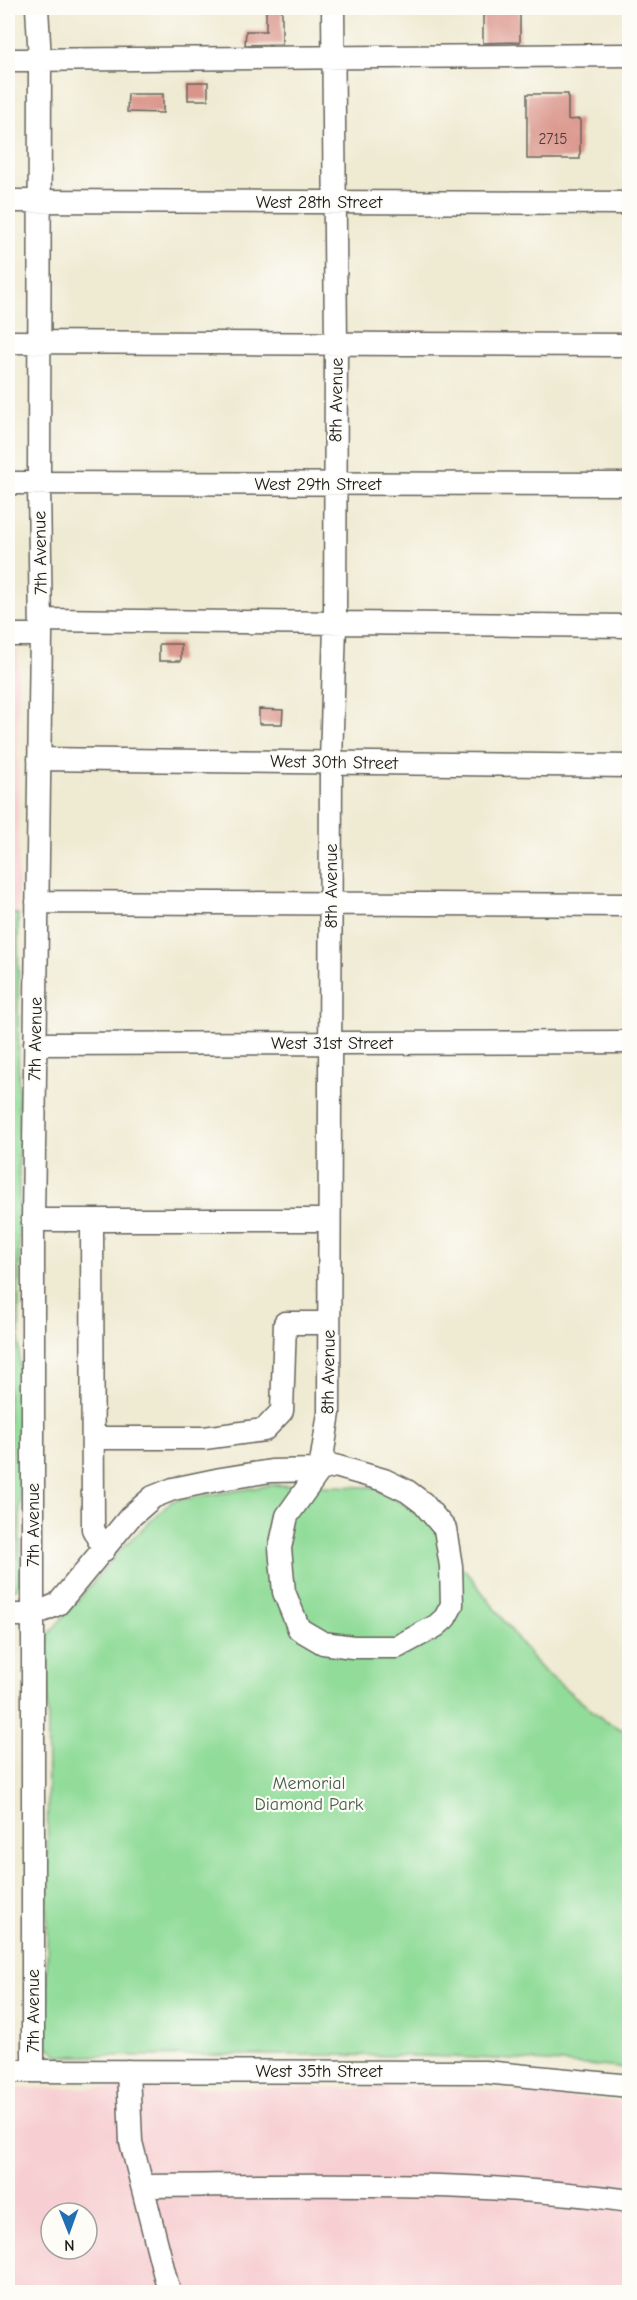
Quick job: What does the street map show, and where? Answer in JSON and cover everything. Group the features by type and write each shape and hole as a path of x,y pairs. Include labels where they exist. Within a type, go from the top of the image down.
{"street":[{"name":"7th Avenue","path":"33,2071 33,1220 40,628 40,60 37,8"},
{"name":"8th Avenue","path":"320,1470 329,1413 331,762 335,625 336,345 333,8"},
{"path":"8,60 630,56"},
{"name":"West 28th Street","path":"8,201 630,202"},
{"path":"8,342 630,345"},
{"name":"West 29th Street","path":"8,483 630,484"},
{"path":"8,635 40,628 335,625 630,626"},
{"name":"West 30th Street","path":"39,759 630,766"},
{"path":"37,902 630,905"},
{"name":"West 31st Street","path":"35,1044 630,1042"},
{"path":"33,1220 329,1220"},
{"path":"92,1220 93,1529 104,1550"},
{"path":"93,1438 204,1438 264,1430 282,1411 285,1323 328,1323"},
{"path":"8,1615 33,1615 58,1604 130,1517 153,1497 173,1489 271,1472 320,1470 335,1466 384,1480 406,1491 423,1503 445,1529 452,1566 452,1605 446,1618 436,1626 397,1647 353,1647 323,1643 299,1629 284,1592 280,1548 287,1516 320,1470"},
{"name":"West 35th Street","path":"8,2071 485,2072 630,2086"},
{"path":"128,2071 131,2142 170,2292"},
{"path":"141,2186 369,2184 524,2190 630,2201"}],"shaded area":[{"path":"8,651 18,651 18,914 8,914"},
{"path":"8,2088 466,2088 629,2102 629,2292 8,2292"}],"green space":[{"path":"8,914 18,914 20,1586 8,1593"},
{"name":"Memorial Diamond Park","path":"272,1485 374,1487 433,1521 451,1560 467,1572 539,1667 605,1721 629,1733 629,2069 416,2056 60,2056 47,2046 48,1635 122,1548 172,1501"}],"building":[{"path":"266,8 282,8 282,44 245,45 246,31 266,31"},
{"path":"483,8 520,8 520,42 483,43"},
{"path":"188,82 208,82 208,100 188,100"},
{"path":"128,94 163,94 163,113 127,112"},
{"path":"527,94 568,94 568,120 580,119 580,159 527,159"},
{"path":"159,644 181,644 181,661 159,661"},
{"path":"259,709 283,710 282,724 259,724"}]}
